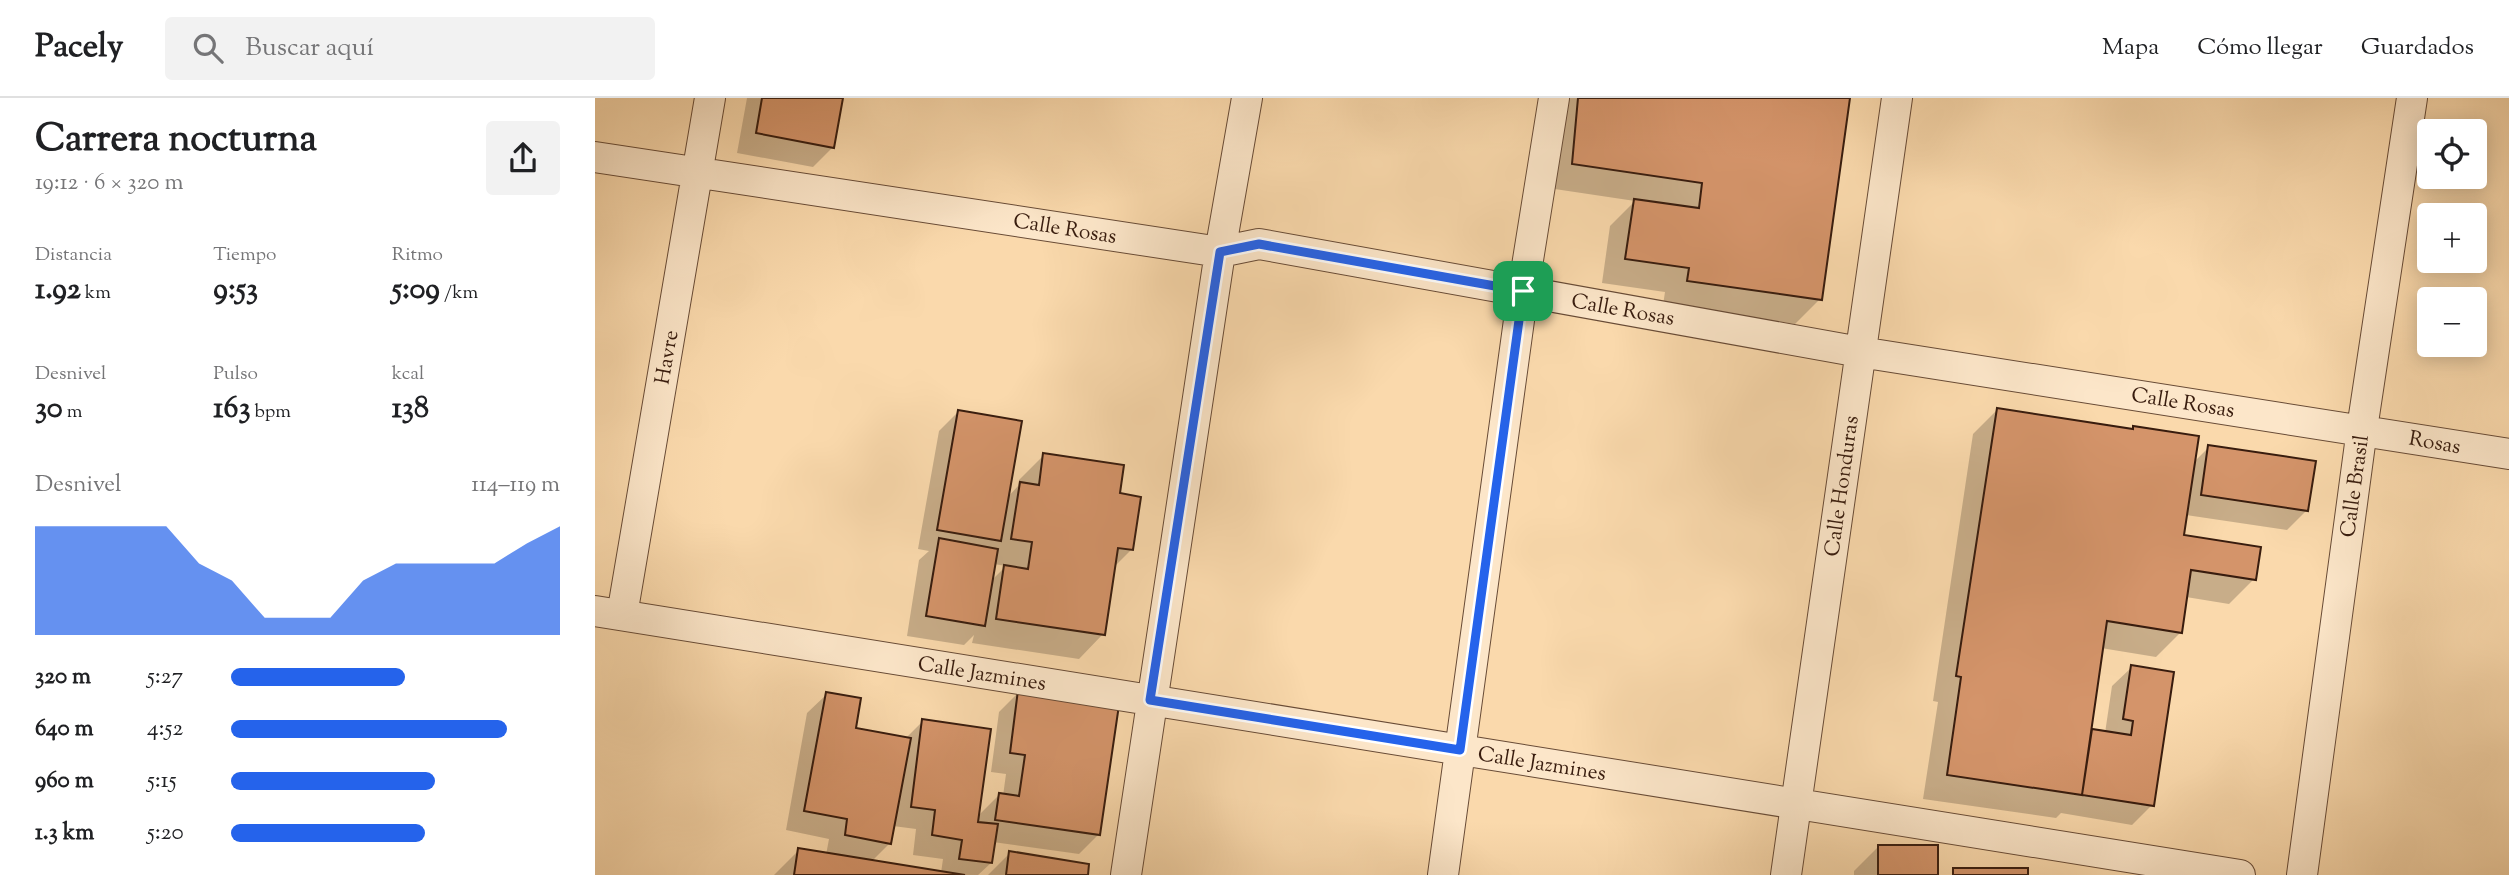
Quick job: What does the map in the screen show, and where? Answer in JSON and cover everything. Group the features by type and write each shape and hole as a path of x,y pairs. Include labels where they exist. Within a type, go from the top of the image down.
{"street":[{"name":"Havre","path":"608,613 710,98"},
{"path":"1126,875 1150,700 1220,252 1247,98"},
{"path":"1443,875 1523,291 1554,98"},
{"name":"Calle Honduras","path":"1786,875 1897,98"},
{"name":"Calle Brasil","path":"2302,875 2362,429 2412,98"},
{"name":"Calle Rosas","path":"595,157 1220,252 1259,244 1860,352 2362,429"},
{"name":"Rosas","path":"2362,429 2509,454"},
{"name":"Calle Jazmines","path":"608,613 2240,875"}],"building":[{"path":"762,98 843,98 834,148 756,133"},
{"path":"1578,98 1850,98 1822,300 1687,281 1689,268 1625,259 1634,199 1699,208 1702,183 1572,164"},
{"path":"1997,408 2133,429 2133,426 2199,436 2184,535 2261,547 2256,580 2191,570 2182,633 2107,621 2082,795 1947,775 1961,677 1956,676"},
{"path":"958,410 1022,421 1001,541 937,530"},
{"path":"2208,445 2316,461 2308,511 2201,495"},
{"path":"1043,453 1124,465 1120,493 1141,497 1133,550 1118,548 1105,635 996,619 1004,565 1028,569 1032,542 1011,539 1020,482 1039,485"},
{"path":"939,538 998,549 985,626 926,616"},
{"path":"2131,665 2174,672 2154,806 2082,795 2092,729 2131,735 2133,721 2123,719"},
{"path":"1018,690 1119,705 1100,835 995,820 999,793 1019,796 1025,755 1010,753"},
{"path":"826,692 861,698 856,728 911,738 891,844 845,835 847,819 804,811"},
{"path":"922,719 991,729 978,822 998,824 992,863 959,859 962,840 932,835 935,810 911,807"},
{"path":"1878,845 1938,845 1938,875 1878,875"},
{"path":"798,848 965,875 794,875"},
{"path":"1009,851 1089,864 1088,875 1006,875"},
{"path":"1953,868 2028,868 2028,875 1953,875"}],"route":[{"path":"1259,244 1523,291 1460,750 1150,700 1220,252 1259,244"}]}
